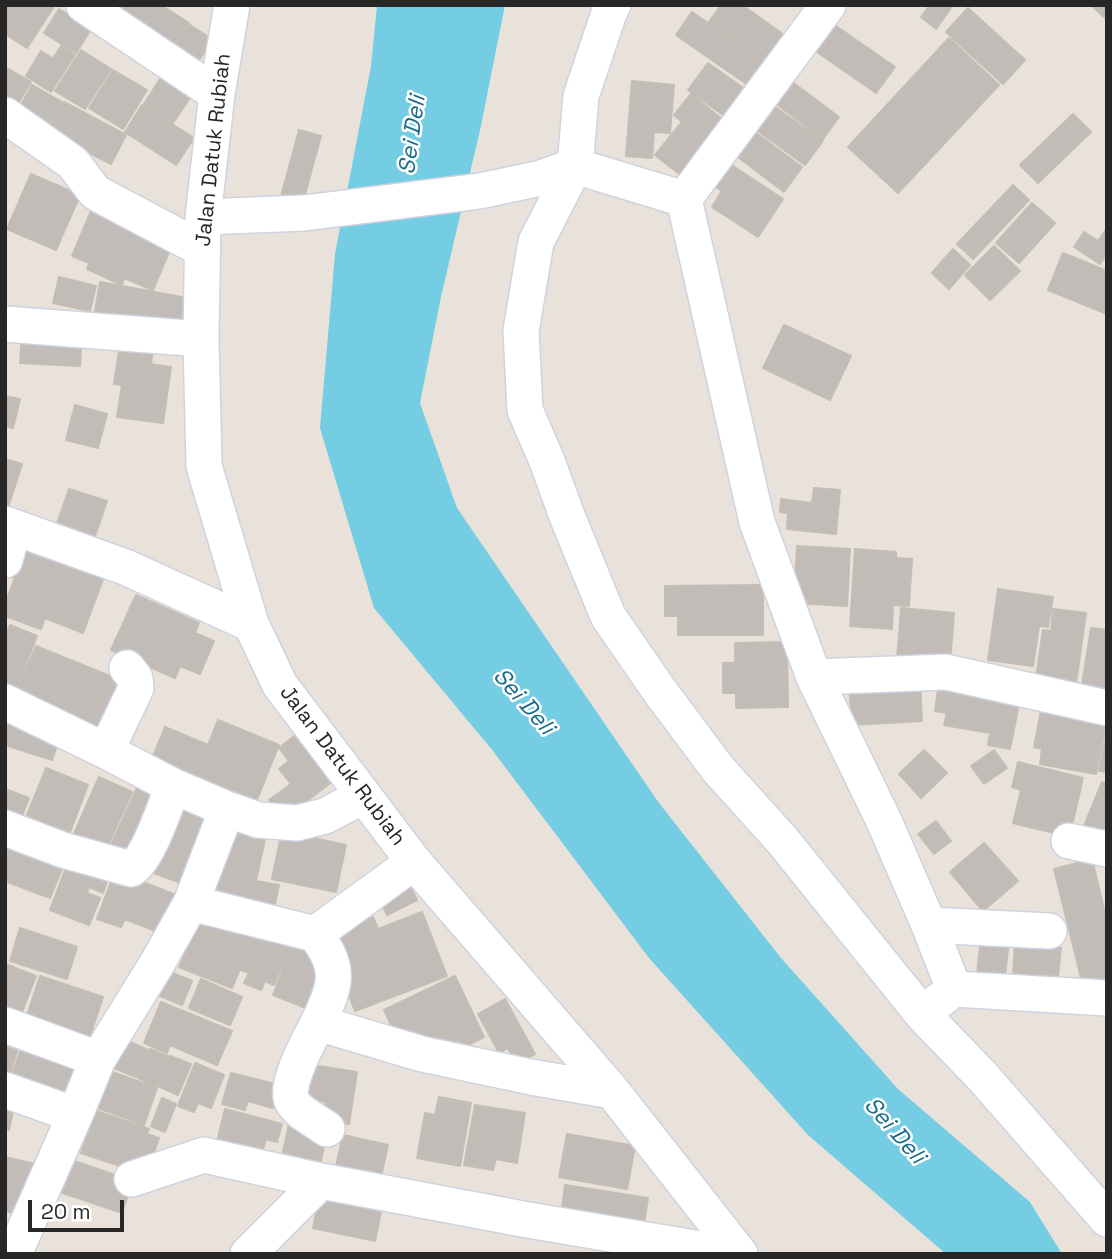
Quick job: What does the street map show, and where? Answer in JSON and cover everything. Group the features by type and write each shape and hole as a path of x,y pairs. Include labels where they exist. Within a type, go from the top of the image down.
{"street":[{"path":"84,5 217,94"},
{"name":"Jalan Datuk Rubiah","path":"232,5 217,94 202,233 204,466 251,624 280,685 414,862 612,1091 740,1254"},
{"path":"613,5 581,96 575,166 537,242 521,331 525,410 572,528 608,616 718,769 782,840 923,1015 982,1076 1107,1219"},
{"path":"828,5 684,200 757,523 814,677 884,821 954,989"},
{"path":"5,115 73,163 100,195 202,233 304,213 480,191 541,178 575,166 684,200"},
{"path":"5,324 201,339"},
{"path":"5,560 9,525 125,568 251,624"},
{"path":"106,751 136,688 135,678 127,668"},
{"path":"814,677 946,671 1107,708"},
{"path":"5,702 173,786 258,820 297,823 325,817 363,796"},
{"path":"5,828 63,850 131,869 137,866 149,845 173,786"},
{"path":"14,1254 98,1059 191,903 227,809"},
{"path":"1069,841 1107,849"},
{"path":"315,934 414,862"},
{"path":"191,903 315,934 332,960 334,979 328,1002 297,1064 291,1092 292,1101 300,1110 327,1129"},
{"path":"929,925 1049,931"},
{"path":"923,1015 954,989 1107,998"},
{"path":"318,1023 422,1054 612,1091"},
{"path":"5,1026 98,1059"},
{"path":"5,1090 75,1115"},
{"path":"132,1179 204,1155 321,1181 528,1220 730,1254"},
{"path":"248,1254 321,1181"}],"water":[{"name":"Sei Deli","path":"377,5 505,5 420,403 457,508 659,803 781,958 898,1089 1030,1202 1062,1254 946,1254 808,1135 649,958 493,751 374,608 320,428 335,254 371,66"}],"building":[{"path":"5,5 48,5 53,8 27,48 5,34"},
{"path":"102,5 161,5 189,23 171,50"},
{"path":"721,5 742,5 784,35 765,62 709,22"},
{"path":"930,5 953,5 936,29 921,17"},
{"path":"1091,5 1107,5 1107,20"},
{"path":"968,8 1025,60 1003,84 946,32"},
{"path":"59,9 91,29 76,53 44,33"},
{"path":"692,12 771,67 755,90 676,35"},
{"path":"190,25 213,40 190,73 168,57"},
{"path":"836,26 895,67 876,93 817,52"},
{"path":"949,38 999,85 898,193 848,147"},
{"path":"61,46 75,55 67,67 53,59"},
{"path":"81,50 111,69 85,109 55,91"},
{"path":"41,51 67,67 51,92 26,76"},
{"path":"708,63 752,94 733,122 688,90"},
{"path":"5,67 31,82 13,112 5,108"},
{"path":"167,68 197,87 173,123 144,104"},
{"path":"113,70 147,90 123,129 89,108"},
{"path":"787,78 839,117 823,139 771,100"},
{"path":"632,81 674,85 670,133 654,132 652,158 626,156"},
{"path":"32,85 62,102 45,133 15,116"},
{"path":"691,94 732,127 688,181 655,155 682,122 674,115"},
{"path":"64,102 126,135 111,164 76,146 45,138"},
{"path":"768,102 823,141 805,165 751,126"},
{"path":"142,105 194,138 176,165 125,132"},
{"path":"1073,114 1091,132 1038,183 1020,165"},
{"path":"299,130 321,136 301,209 279,204"},
{"path":"752,130 802,167 784,192 734,154"},
{"path":"727,162 783,199 758,237 712,207 722,191 712,184"},
{"path":"31,174 80,195 56,250 7,229"},
{"path":"1013,185 1029,200 973,259 957,244"},
{"path":"1032,203 1055,223 1019,263 996,243"},
{"path":"94,204 175,238 153,290 124,278 122,285 87,269 89,263 72,256"},
{"path":"1107,228 1107,254 1100,264 1074,247 1084,232 1098,241"},
{"path":"994,246 1020,271 990,300 965,275"},
{"path":"953,249 970,265 949,289 932,273"},
{"path":"1063,253 1107,271 1107,314 1048,290"},
{"path":"59,277 96,286 90,311 53,303"},
{"path":"100,282 187,298 181,333 94,317"},
{"path":"784,325 851,356 830,400 763,368"},
{"path":"22,331 82,334 80,366 20,363"},
{"path":"120,345 153,349 151,364 171,367 163,423 117,417 122,385 114,384"},
{"path":"5,396 20,399 13,428 5,426"},
{"path":"75,405 107,414 98,448 66,440"},
{"path":"5,459 22,464 5,517"},
{"path":"814,488 840,490 836,534 787,529 788,513 780,512 781,499 812,503"},
{"path":"69,489 107,501 92,545 54,532"},
{"path":"14,537 106,571 83,633 45,618 41,629 5,616 5,603 15,578 5,574"},
{"path":"797,546 850,549 847,606 794,603"},
{"path":"855,549 896,552 896,558 912,559 909,606 893,605 892,629 850,626"},
{"path":"763,585 763,635 678,635 678,616 665,616 665,586"},
{"path":"998,589 1053,597 1048,627 1039,626 1033,666 988,660"},
{"path":"136,595 199,623 195,633 214,641 200,674 180,666 175,678 111,650"},
{"path":"901,608 954,613 950,664 897,660"},
{"path":"1053,609 1086,613 1075,690 1036,678 1043,630 1051,631"},
{"path":"10,625 37,636 13,696 5,693 5,636"},
{"path":"1091,628 1107,630 1107,705 1093,696 1095,687 1082,685"},
{"path":"787,642 788,707 736,708 736,693 723,693 723,663 735,663 735,643"},
{"path":"36,646 122,681 96,735 15,695"},
{"path":"920,680 922,721 852,725 849,684"},
{"path":"952,686 1020,699 1010,749 988,745 990,733 944,725 947,713 935,711 938,690 951,692"},
{"path":"1041,711 1107,718 1096,774 1040,764 1042,749 1034,747"},
{"path":"5,715 61,734 52,760 5,745"},
{"path":"218,720 279,745 252,812 148,769 165,727 208,745"},
{"path":"1107,730 1107,772 1099,771"},
{"path":"298,733 334,780 284,819 269,800 291,784 279,769 289,761 279,748"},
{"path":"924,750 947,773 921,798 899,774"},
{"path":"994,750 1007,768 984,784 971,766"},
{"path":"1018,762 1083,778 1071,830 1056,826 1054,833 1013,823 1021,790 1012,787"},
{"path":"46,768 88,785 70,832 27,815"},
{"path":"99,777 132,792 106,850 73,836"},
{"path":"140,781 167,793 135,864 108,852"},
{"path":"1102,782 1107,784 1107,835 1084,826"},
{"path":"5,789 29,798 17,829 5,824"},
{"path":"171,793 218,810 189,886 143,869"},
{"path":"936,821 951,841 934,854 918,834"},
{"path":"224,830 265,839 256,881 279,885 273,913 209,899"},
{"path":"282,831 346,845 336,892 272,879"},
{"path":"5,832 67,856 50,898 5,881"},
{"path":"984,843 1018,881 983,911 950,872"},
{"path":"70,857 110,872 103,893 89,887 87,893 100,898 89,925 50,910"},
{"path":"1092,859 1107,921 1107,980 1083,986 1054,869"},
{"path":"115,871 181,897 166,935 125,919 121,927 97,919"},
{"path":"406,879 417,900 387,915 376,894"},
{"path":"202,911 255,933 232,988 179,967"},
{"path":"422,912 447,976 355,1011 325,935 373,917 378,929"},
{"path":"20,928 77,947 67,979 10,961"},
{"path":"257,933 290,948 274,985 265,981 261,990 244,983 249,973 241,970"},
{"path":"981,937 1009,940 1005,977 977,974"},
{"path":"1015,944 1061,948 1058,977 1013,974"},
{"path":"292,947 330,962 311,1010 273,995"},
{"path":"5,964 14,967 5,989"},
{"path":"15,968 36,976 17,1025 5,1021 5,994"},
{"path":"163,969 192,981 182,1005 153,993"},
{"path":"40,976 103,997 85,1051 22,1030"},
{"path":"455,976 484,1037 462,1048 458,1040 451,1044 449,1038 436,1044 433,1036 419,1042 414,1032 398,1040 384,1010"},
{"path":"201,979 242,997 230,1025 189,1008"},
{"path":"505,999 535,1054 516,1064 508,1048 499,1053 478,1014"},
{"path":"161,1002 232,1031 217,1065 170,1045 167,1053 144,1043"},
{"path":"5,1029 22,1035 8,1081 5,1081"},
{"path":"25,1037 81,1056 68,1097 11,1078"},
{"path":"121,1038 148,1050 136,1077 109,1066"},
{"path":"150,1049 168,1056 156,1086 138,1078"},
{"path":"170,1056 191,1064 178,1095 158,1086"},
{"path":"195,1063 224,1075 211,1108 198,1103 194,1112 178,1106"},
{"path":"312,1065 357,1072 349,1124 324,1121 326,1102 306,1099"},
{"path":"101,1068 157,1088 144,1125 87,1104"},
{"path":"231,1073 279,1085 273,1108 248,1101 245,1110 222,1104"},
{"path":"439,1097 471,1103 460,1166 417,1158 425,1113 435,1115"},
{"path":"162,1098 176,1104 165,1132 151,1126"},
{"path":"475,1105 525,1113 517,1163 496,1159 493,1170 464,1165"},
{"path":"5,1106 14,1107 9,1130 5,1129"},
{"path":"85,1107 149,1129 147,1134 159,1138 151,1162 135,1171 81,1153 90,1126 80,1123"},
{"path":"225,1109 282,1124 277,1142 266,1139 262,1153 217,1142"},
{"path":"289,1124 327,1133 318,1174 280,1166"},
{"path":"567,1134 635,1146 627,1189 559,1177"},
{"path":"343,1135 388,1145 379,1186 334,1175"},
{"path":"5,1157 39,1165 22,1215 5,1211"},
{"path":"68,1159 133,1181 122,1213 57,1191"},
{"path":"565,1185 648,1198 643,1229 561,1215"},
{"path":"321,1189 383,1202 375,1241 313,1228"}]}
